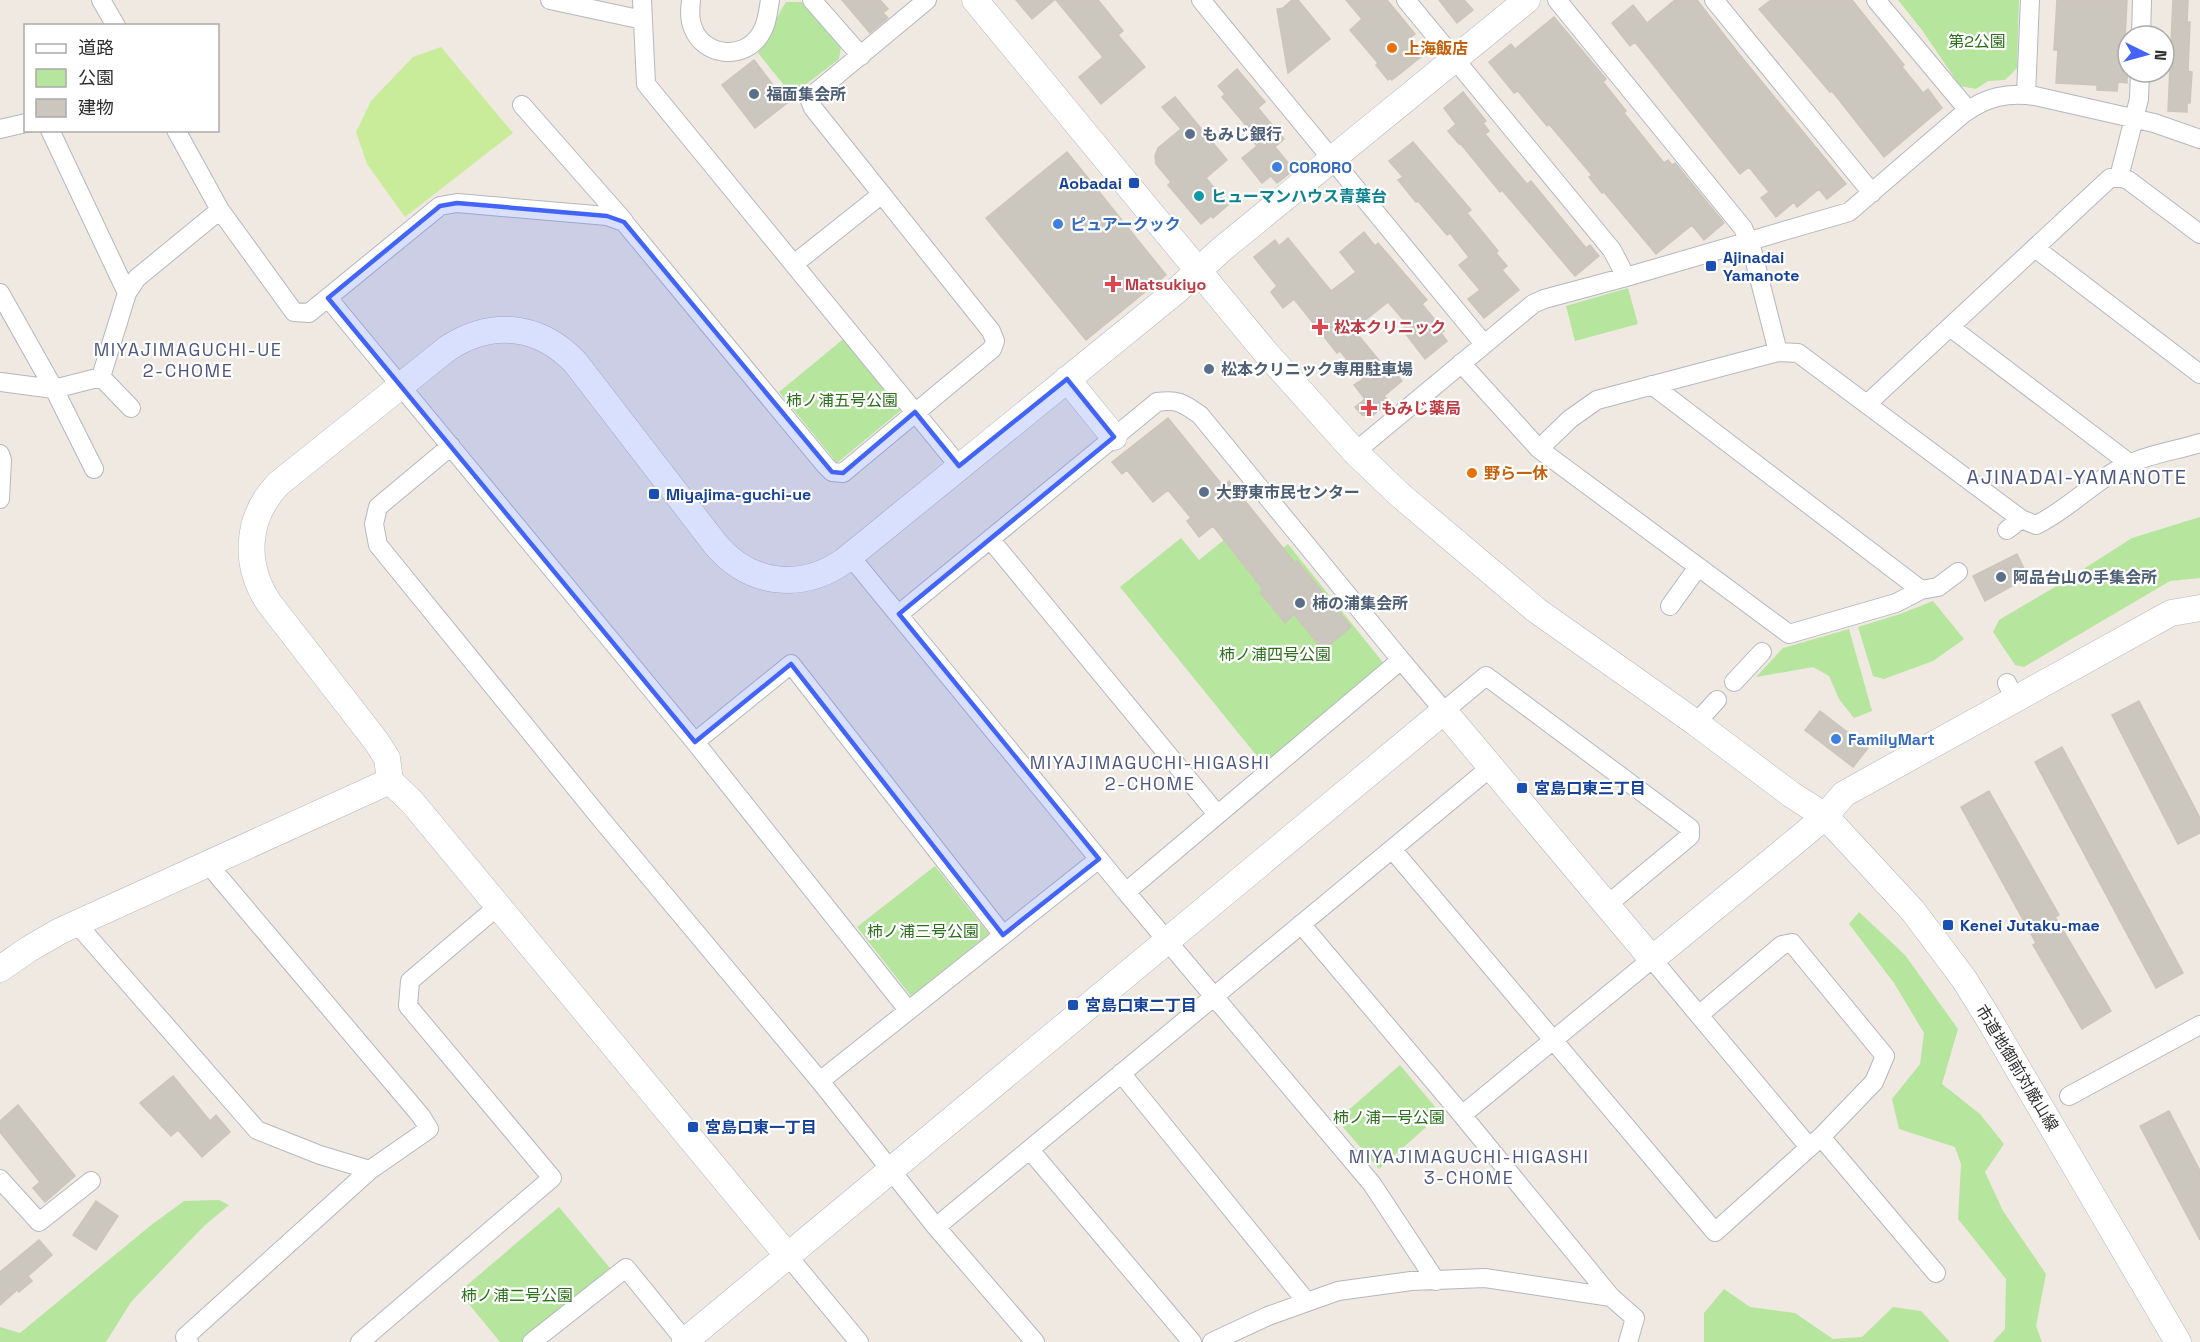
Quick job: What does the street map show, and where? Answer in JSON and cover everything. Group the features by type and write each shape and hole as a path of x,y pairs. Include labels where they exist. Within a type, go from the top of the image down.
{"street":[{"path":"101,0 115,24"},
{"path":"550,0 643,20"},
{"path":"642,0 646,84 959,466"},
{"path":"691,0 691,19 697,36 710,48 727,52 744,49 758,38 766,22 770,0"},
{"path":"812,0 861,56"},
{"path":"522,105 624,222 832,472 843,473 893,424 915,412 992,349 995,341 991,331 813,108 809,98 927,0"},
{"name":"市道地御前対厳山線","path":"975,0 1309,403 1355,452 1408,502 1536,610 1696,723 1792,795 1825,816 1913,911 1964,979 2178,1342"},
{"path":"1201,0 1484,344"},
{"path":"1406,0 1612,250 1626,277"},
{"path":"859,1342 412,802 390,781 387,758 376,741 264,595 253,570 251,551 254,524 261,506 272,491 447,348 468,337 491,330 502,330 537,336 558,346 575,362 716,545 738,566 766,579 797,580 826,572 1067,379 1527,0"},
{"path":"1557,0 1736,219 1749,242 1778,352"},
{"path":"1714,0 1872,193"},
{"path":"1876,0 1916,35 1968,110"},
{"path":"2026,94 2031,0"},
{"path":"2141,24 2142,0"},
{"path":"2119,177 2139,96 2140,84"},
{"path":"1355,452 1538,301 1849,212 1968,110 1997,96 2026,94 2134,118 2200,139"},
{"path":"0,129 24,123"},
{"path":"51,132 127,293"},
{"path":"177,132 220,210 294,312 309,313 440,206 457,203 607,216 624,222"},
{"path":"1867,404 2110,178 2119,177 2128,180 2200,234"},
{"path":"794,264 882,194"},
{"path":"101,376 127,293 137,278 220,210"},
{"path":"2035,248 2200,374"},
{"path":"0,294 54,389 94,469"},
{"path":"328,298 695,742 908,1011"},
{"path":"1950,327 2129,463"},
{"path":"1539,449 1570,419 1597,400 1778,352 1798,353 1867,404 2005,531 2036,525 2052,517 2100,481 2129,463 2200,443"},
{"path":"1461,363 1539,449 1698,567 1775,642"},
{"path":"0,382 54,389 101,376"},
{"path":"101,376 131,408"},
{"path":"1067,379 1114,437"},
{"path":"1652,385 1935,592"},
{"path":"899,614 1157,402 1172,400 1185,404 1200,415 1401,660 1699,1015 1936,1273"},
{"path":"451,446 378,507 374,524 378,544 601,819 820,1081 936,1227 1035,1342"},
{"path":"0,454 2,460 0,499"},
{"path":"990,539 1217,814"},
{"path":"850,555 1167,942 1372,1184 1436,1281"},
{"path":"1670,606 1698,567"},
{"path":"1734,682 1775,642 1935,592 1958,572"},
{"path":"1462,1115 1825,816 1844,794 2011,691 2171,613 2200,608"},
{"path":"1126,892 1401,660"},
{"path":"695,742 791,664 1003,935"},
{"path":"543,1339 626,1268 686,1342 1485,676 1690,828 1690,836 1607,905"},
{"path":"1696,723 1717,700"},
{"path":"936,1227 1491,766"},
{"path":"0,969 44,939 390,781"},
{"path":"1392,849 1715,1232 1815,1142 1874,1082 1885,1056 1792,943 1782,945 1699,1015"},
{"path":"820,1081 1099,859"},
{"path":"189,1342 185,1337 370,1170 429,1129 421,1116 208,864"},
{"path":"360,1342 552,1178 408,1006 410,981 497,907"},
{"path":"77,924 257,1130 320,1155 370,1170"},
{"path":"1301,924 1611,1297 1635,1318 1628,1342"},
{"path":"2069,1096 2200,1025"},
{"path":"1120,1073 1306,1301"},
{"path":"1030,1150 1192,1342"},
{"path":"0,1179 39,1222 91,1181"},
{"path":"1212,1342 1235,1338 1306,1301 1338,1290 1411,1281 1485,1278 1611,1297"}],"highlighted area":[{"path":"457,203 607,216 624,222 832,472 843,473 915,412 959,466 1067,379 1114,437 899,614 1099,859 1003,935 791,664 695,742 328,298 440,206"}],"green space":[{"name":"第2公園","path":"1898,0 2019,0 2017,68 2005,80 1988,81 1976,89 1960,86 1922,30"},
{"path":"786,2 802,2 841,47 839,59 792,95 758,53"},
{"path":"441,47 513,133 405,217 367,164 356,132 371,101 413,57"},
{"path":"1628,288 1638,324 1575,341 1566,306"},
{"name":"柿ノ浦五号公園","path":"847,336 905,407 837,463 779,392"},
{"path":"2200,517 2200,578 2170,581 2024,667 2015,665 1993,632 1999,620 2132,538"},
{"name":"柿ノ浦四号公園","path":"1181,538 1199,560 1224,540 1252,573 1288,544 1385,665 1265,766 1120,587"},
{"path":"1933,601 1964,639 1933,661 1884,679 1873,676 1858,627"},
{"path":"1849,629 1872,711 1854,718 1839,699 1829,676 1813,667 1756,677 1783,648"},
{"name":"柿ノ浦三号公園","path":"935,866 989,934 911,996 857,927"},
{"path":"1859,912 1905,955 1958,1029 1942,1084 1980,1114 2004,1144 1985,1172 2003,1211 2046,1274 2036,1326 2042,1342 1993,1342 2005,1329 2006,1279 1958,1219 1961,1164 1955,1147 1899,1129 1892,1099 1920,1064 1924,1033 1894,983 1849,924"},
{"name":"柿ノ浦一号公園","path":"1400,1065 1441,1114 1379,1169 1337,1120"},
{"path":"219,1200 229,1205 204,1226 131,1302 106,1342 0,1342 0,1327 20,1333 150,1226 184,1201"},
{"name":"柿ノ浦二号公園","path":"559,1207 610,1268 522,1342 500,1342 459,1292"},
{"path":"1724,1289 1750,1307 1795,1313 1833,1339 1862,1337 1893,1307 1921,1311 1950,1342 1704,1342 1704,1313"}],"building":[{"path":"842,0 880,0 888,9 883,13 888,18 870,33"},
{"path":"1016,0 1054,0 1032,19"},
{"path":"1056,0 1098,0 1123,31 1118,35 1145,67 1101,104 1079,77 1103,57"},
{"path":"1292,0 1298,0 1330,39 1288,73 1277,9 1283,8"},
{"path":"1346,0 1387,0 1415,34 1408,40 1422,56 1392,80 1390,78 1388,80 1376,65 1378,63 1350,30 1362,19"},
{"path":"1439,0 1464,0 1473,10 1457,23"},
{"path":"1675,0 1697,0 1846,184 1827,199 1819,189 1797,207 1794,202 1776,217 1761,198 1769,192 1749,167 1740,174 1635,42 1630,46 1612,23 1633,5 1647,23"},
{"path":"1771,0 1852,0 1904,65 1902,67 1923,93 1928,89 1942,108 1884,157 1832,91 1830,92 1759,9"},
{"path":"2057,0 2127,0 2126,24 2116,24 2117,91 2097,90 2097,85 2056,83 2058,50 2054,50"},
{"path":"2173,0 2188,0 2187,22 2190,22 2188,71 2192,72 2190,103 2187,103 2187,112 2168,111 2169,84 2176,84 2176,24 2172,24"},
{"path":"1554,17 1606,79 1603,82 1626,111 1624,113 1664,163 1668,160 1672,165 1675,163 1724,223 1704,240 1692,225 1656,254 1604,192 1602,193 1589,177 1592,175 1549,124 1547,126 1518,91 1514,93 1489,62 1511,44 1515,49"},
{"name":"福面集会所","path":"754,60 787,103 755,128 722,85"},
{"path":"1237,69 1265,102 1258,108 1284,139 1275,147 1294,170 1277,183 1271,176 1262,183 1242,158 1257,146 1251,139 1255,136 1222,97 1225,94 1218,86"},
{"path":"1463,92 1486,121 1483,123 1489,131 1485,134 1527,184 1531,181 1586,248 1590,245 1599,256 1575,276 1448,131 1456,124 1444,108"},
{"path":"1175,97 1227,160 1206,178 1228,205 1213,218 1211,216 1201,224 1168,185 1171,182 1156,164 1155,156 1158,148 1181,129 1162,107"},
{"path":"1413,142 1471,210 1467,213 1498,251 1496,253 1507,266 1502,270 1519,290 1484,318 1468,299 1480,290 1459,265 1469,257 1450,233 1447,235 1418,201 1416,202 1398,180 1403,177 1389,161"},
{"name":"ピュアークック","path":"1067,152 1166,275 1086,340 986,218"},
{"path":"1364,232 1375,246 1378,243 1427,300 1422,304 1444,331 1441,333 1447,341 1425,359 1402,329 1407,324 1388,302 1359,325 1364,331 1359,336 1382,364 1386,361 1402,381 1384,396 1389,402 1372,416 1362,415 1355,407 1365,399 1354,385 1363,379 1340,351 1337,353 1294,299 1283,308 1271,292 1277,286 1254,257 1275,240 1279,246 1288,238 1331,291 1356,272 1340,252"},
{"path":"1168,418 1223,486 1229,481 1295,563 1297,561 1351,627 1323,650 1294,614 1285,623 1260,592 1263,589 1213,526 1199,537 1187,521 1191,518 1168,490 1153,502 1127,470 1122,474 1112,462"},
{"name":"阿品台山の手集会所","path":"2017,554 2028,577 1985,601 1973,576"},
{"path":"2139,701 2200,818 2200,833 2178,844 2112,715"},
{"path":"1820,711 1868,748 1853,767 1805,730"},
{"path":"2062,747 2183,973 2156,988 2035,762"},
{"path":"1989,791 2059,915 2055,917 2111,1011 2082,1029 2033,945 2036,943 1961,807"},
{"path":"173,1076 210,1121 216,1115 230,1132 202,1157 178,1130 171,1136 140,1103"},
{"path":"18,1105 75,1176 45,1202 33,1188 40,1182 0,1132 0,1121"},
{"path":"2169,1111 2200,1171 2200,1240 2140,1126"},
{"path":"96,1201 118,1216 96,1250 73,1235"},
{"path":"39,1240 52,1255 28,1276 32,1281 0,1305 0,1272"}],"place":[{"name":"上海飯店","path":"1392,48"},
{"name":"福面集会所","path":"754,94"},
{"name":"もみじ銀行","path":"1190,134"},
{"name":"CORORO","path":"1277,167"},
{"name":"Aobadai","path":"1134,183"},
{"name":"ヒューマンハウス青葉台","path":"1199,196"},
{"name":"ピュアークック","path":"1058,224"},
{"name":"Ajinadai Yamanote","path":"1711,266"},
{"name":"Matsukiyo","path":"1113,284"},
{"name":"松本クリニック","path":"1320,327"},
{"name":"松本クリニック専用駐車場","path":"1209,369"},
{"name":"もみじ薬局","path":"1369,408"},
{"name":"野ら一休","path":"1472,473"},
{"name":"大野東市民センター","path":"1204,492"},
{"name":"Miyajima-guchi-ue","path":"654,494"},
{"name":"阿品台山の手集会所","path":"2001,577"},
{"name":"柿の浦集会所","path":"1300,603"},
{"name":"FamilyMart","path":"1836,739"},
{"name":"宮島口東三丁目","path":"1522,788"},
{"name":"Kenei Jutaku-mae","path":"1948,925"},
{"name":"宮島口東二丁目","path":"1073,1005"},
{"name":"宮島口東一丁目","path":"693,1127"}],"district":[{"name":"MIYAJIMAGUCHI-UE 2-CHOME","path":"188,359"},
{"name":"AJINADAI-YAMANOTE","path":"2077,477"},
{"name":"MIYAJIMAGUCHI-HIGASHI 2-CHOME","path":"1150,772"},
{"name":"MIYAJIMAGUCHI-HIGASHI 3-CHOME","path":"1469,1166"}]}
